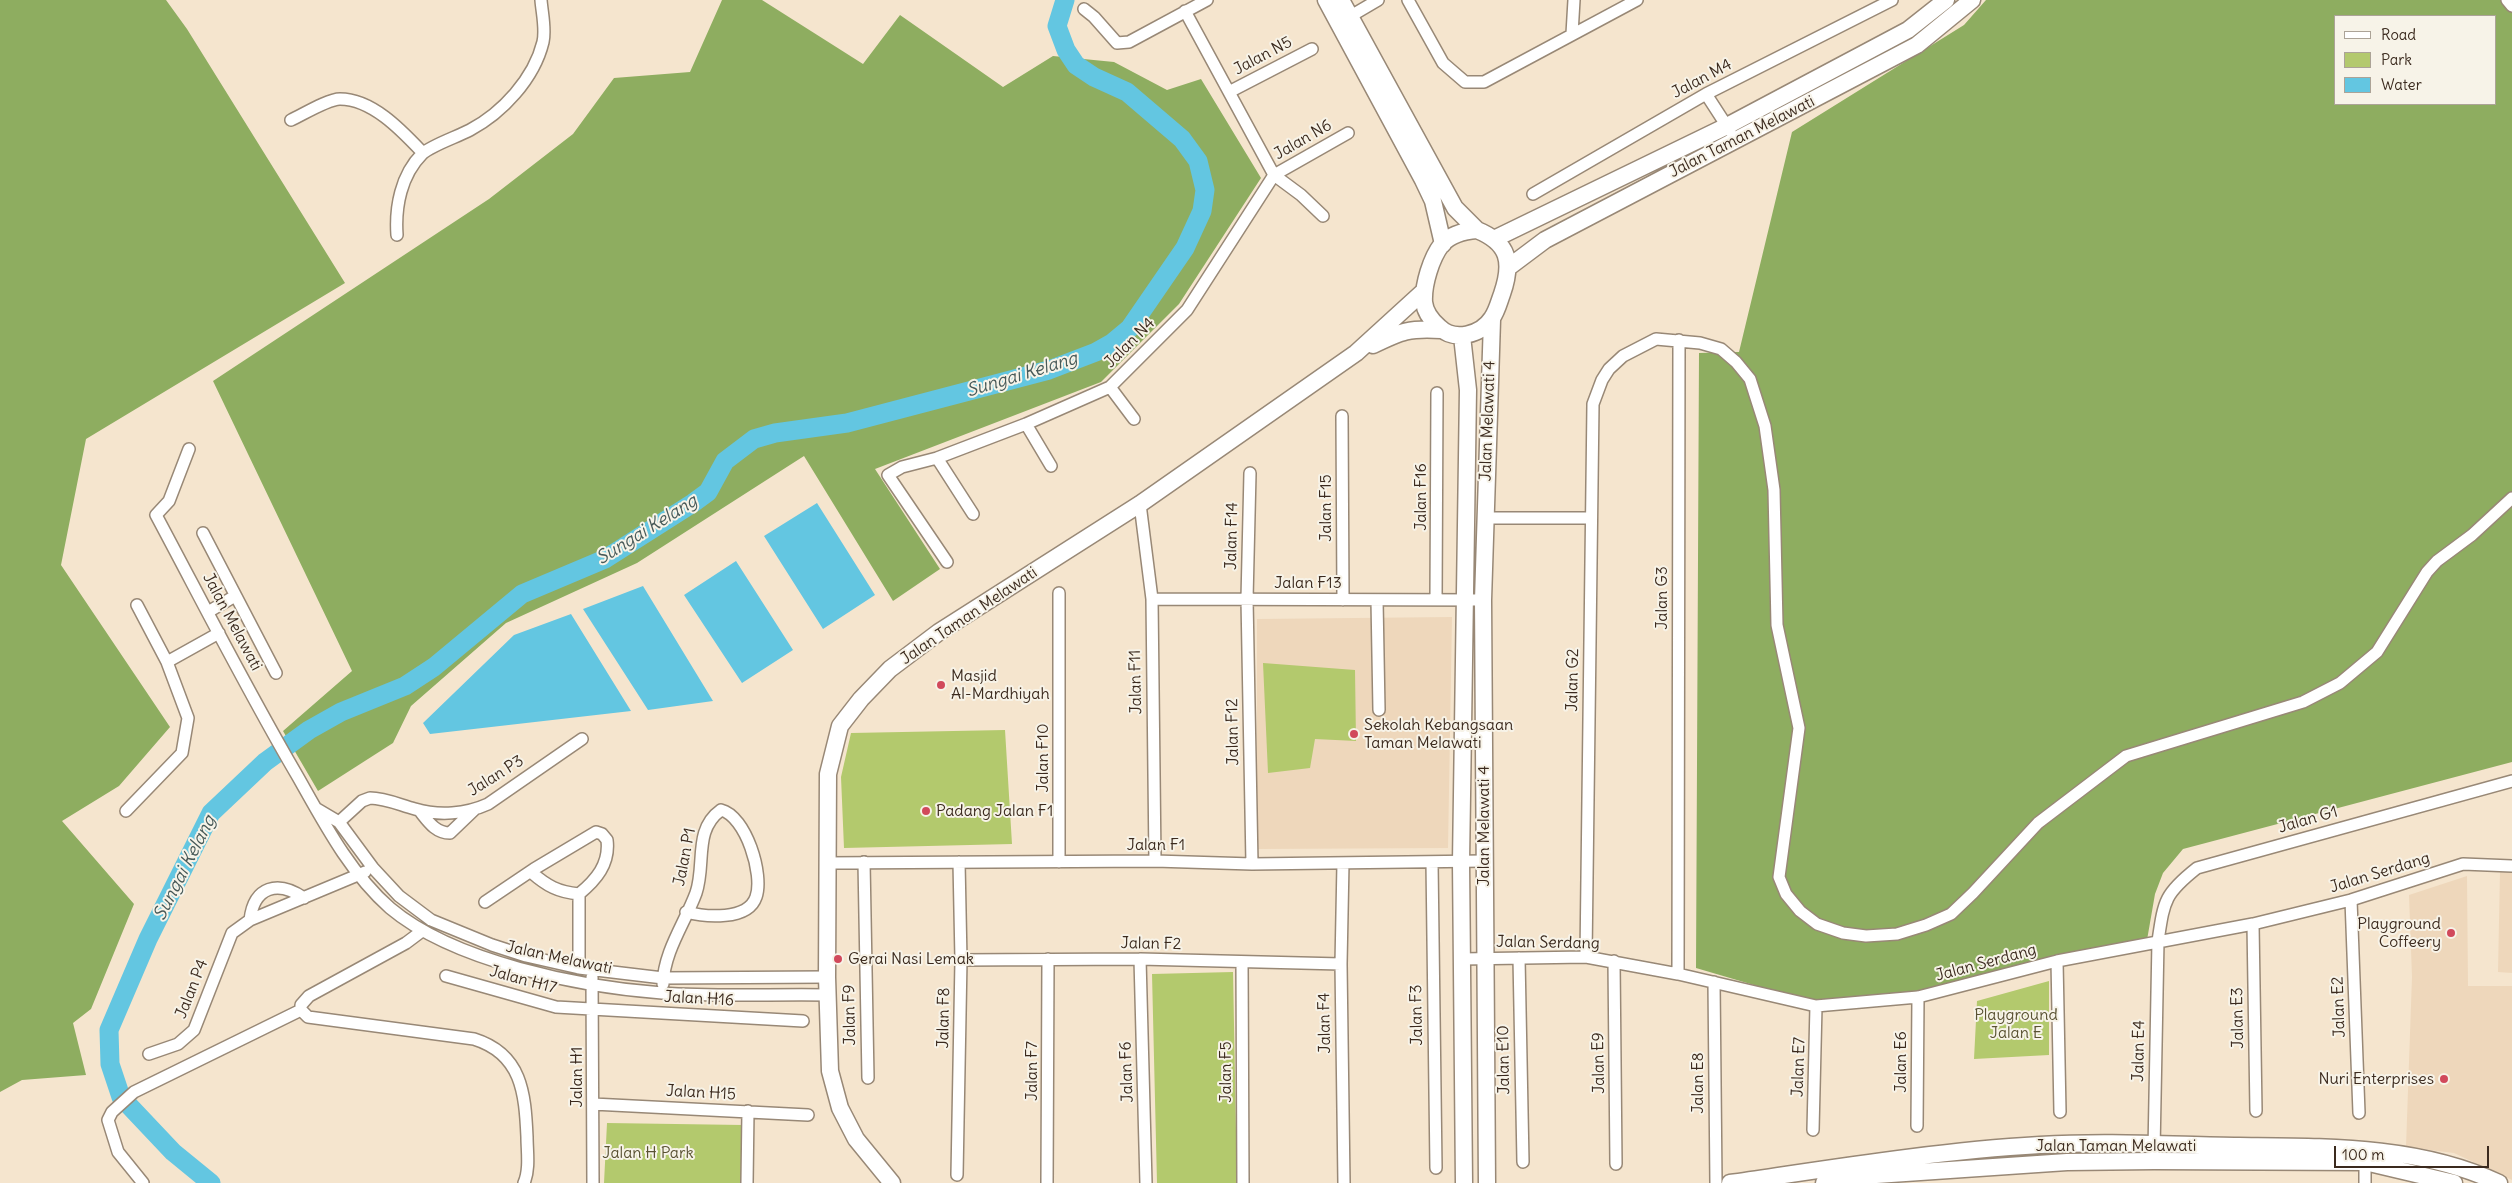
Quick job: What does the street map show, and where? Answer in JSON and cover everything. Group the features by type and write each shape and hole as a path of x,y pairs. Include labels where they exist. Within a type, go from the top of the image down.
{"main road":[{"path":"1326,0 1344,20 1455,208 1477,230 1494,239 1507,257 1509,267 1508,279 1492,320 1473,333 1455,336 1441,330 1427,314 1424,291 1442,244 1433,201 1344,20 1341,0"},
{"name":"Jalan Taman Melawati","path":"1494,239 1727,126 1908,30 1946,0"},
{"name":"Jalan Taman Melawati","path":"1509,267 1544,240 1917,45 1972,0"},
{"path":"1442,244 1465,231 1477,230"},
{"name":"Jalan Taman Melawati","path":"892,1183 856,1139 840,1108 830,1071 827,976 828,774 840,726 861,699 890,669 939,632 1140,504 1356,353 1424,291"},
{"name":"Jalan Melawati 4","path":"1487,1183 1483,600 1484,518 1492,320"},
{"name":"Jalan Taman Melawati","path":"1356,353 1402,331 1414,328 1441,330"},
{"name":"Jalan Melawati 4","path":"1462,336 1468,390 1461,862 1464,1183"},
{"name":"Jalan Taman Melawati","path":"1824,1183 2041,1145 2154,1144 2345,1147 2365,1156 2454,1183"},
{"name":"Jalan Taman Melawati","path":"1730,1183 2067,1162 2365,1156 2460,1166 2499,1183"}],"street":[{"path":"396,235 398,200 412,167 423,153 472,129 506,103 522,84 536,62 544,40 541,0"},
{"path":"1084,9 1094,17 1117,44 1129,42 1185,11 1194,3 1207,0"},
{"path":"1408,0 1443,63 1465,82 1484,82 1637,0"},
{"path":"1572,34 1574,0"},
{"name":"Jalan M4","path":"1533,194 1706,94 1892,0"},
{"path":"2507,0 2512,6"},
{"path":"1344,20 1374,1"},
{"path":"1185,11 1274,175 1301,195 1323,216"},
{"name":"Jalan N5","path":"1230,92 1312,48"},
{"path":"1706,94 1736,141"},
{"path":"290,120 339,99 355,102 373,110 400,130 423,153"},
{"name":"Jalan N6","path":"1274,175 1348,133"},
{"name":"Jalan N4","path":"947,562 888,475 902,467 937,458 1026,424 1110,386 1186,310 1274,175"},
{"name":"Jalan G2","path":"1586,957 1593,404 1602,380 1623,356 1656,338 1679,340"},
{"path":"1679,340 1721,348 1736,362 1750,379 1765,426 1774,490 1777,625 1799,728 1779,877 1786,894 1800,910 1817,924 1843,933 1866,936 1897,934 1926,925 1951,914 1973,894 2038,823 2126,756 2303,702 2340,683 2377,652 2427,572 2437,561 2472,535 2512,498"},
{"name":"Jalan G3","path":"1678,974 1679,340"},
{"path":"1110,386 1134,419"},
{"name":"Jalan F16","path":"1436,600 1437,393"},
{"name":"Jalan F15","path":"1342,416 1343,600"},
{"path":"1026,424 1051,466"},
{"name":"Jalan Melawati","path":"189,449 169,500 156,515 276,740 316,808 360,875 390,907 422,931 488,959 526,970 592,983 662,993 828,995"},
{"path":"937,458 973,514"},
{"name":"Jalan F14","path":"1247,599 1250,473"},
{"name":"Jalan F11","path":"1140,504 1152,599 1155,861"},
{"path":"1484,518 1591,518"},
{"path":"203,533 234,596 276,673"},
{"name":"Jalan F10","path":"1059,593 1059,862"},
{"path":"208,612 234,596"},
{"name":"Jalan F13","path":"1152,599 1483,600"},
{"name":"Jalan F12","path":"1247,599 1252,864"},
{"path":"1377,600 1379,710"},
{"path":"126,811 182,753 188,718 167,662 137,605"},
{"path":"167,662 219,633"},
{"name":"Jalan P3","path":"339,822 362,801 370,798 419,810 460,813 474,810 488,804 582,739"},
{"name":"Jalan G1","path":"2158,941 2163,907 2175,886 2197,868 2512,781"},
{"name":"Jalan Melawati","path":"316,808 339,822 373,868 399,896 431,920 492,945 526,956 580,968 663,978 827,976"},
{"path":"419,810 431,825 442,833 450,832 474,810"},
{"name":"Jalan P1","path":"662,993 663,978 669,953 686,912 696,892 704,830 721,810 728,812 746,832 754,859 757,887 756,897 750,905 733,915 702,916 686,912"},
{"path":"485,902 531,872 596,832 602,834 607,840 607,856 597,879 580,894 562,893 548,886 531,872"},
{"name":"Jalan F1","path":"827,862 1155,861 1252,864 1484,861"},
{"name":"Jalan F9","path":"864,862 868,1078"},
{"name":"Jalan F8","path":"957,1175 961,960 959,862"},
{"name":"Jalan F3","path":"1432,862 1436,1168"},
{"name":"Jalan F4","path":"1343,863 1341,964 1344,1183"},
{"name":"Jalan Serdang","path":"1462,959 1586,957 1678,974 1816,1006 1918,997 2058,961 2253,924 2351,900 2463,864 2512,866"},
{"name":"Jalan P4","path":"149,1054 178,1044 194,1030 232,933 250,920 373,868"},
{"name":"Jalan P4","path":"250,920 252,906 262,894 272,888 284,887 304,898"},
{"path":"580,894 580,968"},
{"name":"Jalan E2","path":"2351,900 2359,1113"},
{"name":"Jalan E3","path":"2253,924 2256,1111"},
{"path":"301,1010 301,1005 309,996 406,943 422,931"},
{"name":"Jalan E4","path":"2154,1161 2158,941"},
{"name":"Jalan E10","path":"1519,958 1523,1162"},
{"name":"Jalan F7","path":"1047,1183 1048,959"},
{"name":"Jalan F2","path":"961,960 1140,959 1341,964"},
{"name":"Jalan F6","path":"1140,959 1146,1183"},
{"path":"2058,961 2060,1112"},
{"name":"Jalan F5","path":"1242,962 1243,1183"},
{"name":"Jalan E9","path":"1614,962 1616,1164"},
{"name":"Jalan H1","path":"593,970 593,1183"},
{"name":"Jalan H17","path":"446,976 556,1007 593,1009"},
{"name":"Jalan E8","path":"1714,982 1716,1183"},
{"name":"Jalan E6","path":"1917,1126 1918,997"},
{"name":"Jalan E7","path":"1813,1130 1816,1006"},
{"name":"Jalan H16","path":"593,1009 803,1021"},
{"path":"143,1183 118,1152 108,1120 112,1112 125,1098 134,1092 301,1010"},
{"path":"301,1010 308,1017 474,1039 498,1050 518,1075 525,1101 528,1159 524,1183"},
{"name":"Jalan H15","path":"593,1104 808,1115"},
{"path":"747,1183 748,1111"},
{"path":"2365,1156 2365,1183"}],"shaded area":[{"name":"Sekolah Kebangsaan Taman Melawati","path":"1452,617 1448,848 1257,849 1257,619"},
{"path":"2500,871 2512,872 2512,973 2498,972"},
{"path":"2467,876 2468,986 2512,986 2512,1180 2454,1153 2406,1147 2412,977 2409,895"}],"green space":[{"path":"0,0 166,0 187,29 345,283 86,439 61,565 170,727 119,786 62,821 134,904 91,1009 73,1023 86,1075 22,1080 0,1092"},
{"path":"722,0 762,0 863,64 900,15 1003,87 1053,56 1114,62 1167,90 1201,79 1261,178 1179,304 1101,382 875,469 940,569 893,601 804,456 637,563 506,623 411,706 393,743 318,791 283,731 352,671 213,381 489,199 573,134 614,78 690,72"},
{"path":"1986,0 2512,0 2512,762 2183,849 2163,873 2155,894 2147,940 1914,997 1822,1005 1696,968 1699,353 1739,352 1792,132 1964,25"},
{"path":"1263,663 1355,670 1356,741 1315,739 1310,768 1268,773"},
{"name":"Padang Jalan F1","path":"1005,730 1012,844 844,848 841,777 851,733"},
{"path":"1233,972 1237,1183 1157,1183 1152,974"},
{"name":"Playground Jalan E","path":"2049,981 2049,1055 1974,1059 1977,1001"},
{"name":"Jalan H Park","path":"607,1123 743,1125 742,1183 604,1183"}],"water":[{"path":"817,503 875,595 823,629 764,536"},
{"path":"736,561 793,650 742,683 684,595"},
{"path":"643,586 713,701 648,710 583,609"},
{"path":"571,614 631,711 430,734 423,723 514,635"}],"waterway":[{"name":"Sungai Kelang","path":"211,1183 173,1152 121,1097 110,1064 109,1030 148,939 211,813 265,762 309,730 341,712 405,686 434,667 522,594 605,559 693,503 708,492 725,461 754,439 775,433 847,423 1049,370 1096,352 1112,343 1130,328 1185,248 1202,211 1205,190 1198,161 1182,139 1127,92 1094,77 1076,65 1066,50 1057,26 1065,0"}],"place":[{"name":"Masjid Al-Mardhiyah","path":"941,685"},
{"name":"Sekolah Kebangsaan Taman Melawati","path":"1354,734"},
{"name":"Padang Jalan F1","path":"926,811"},
{"name":"Playground Coffeery","path":"2451,933"},
{"name":"Gerai Nasi Lemak","path":"838,959"},
{"name":"Nuri Enterprises","path":"2444,1079"}]}
